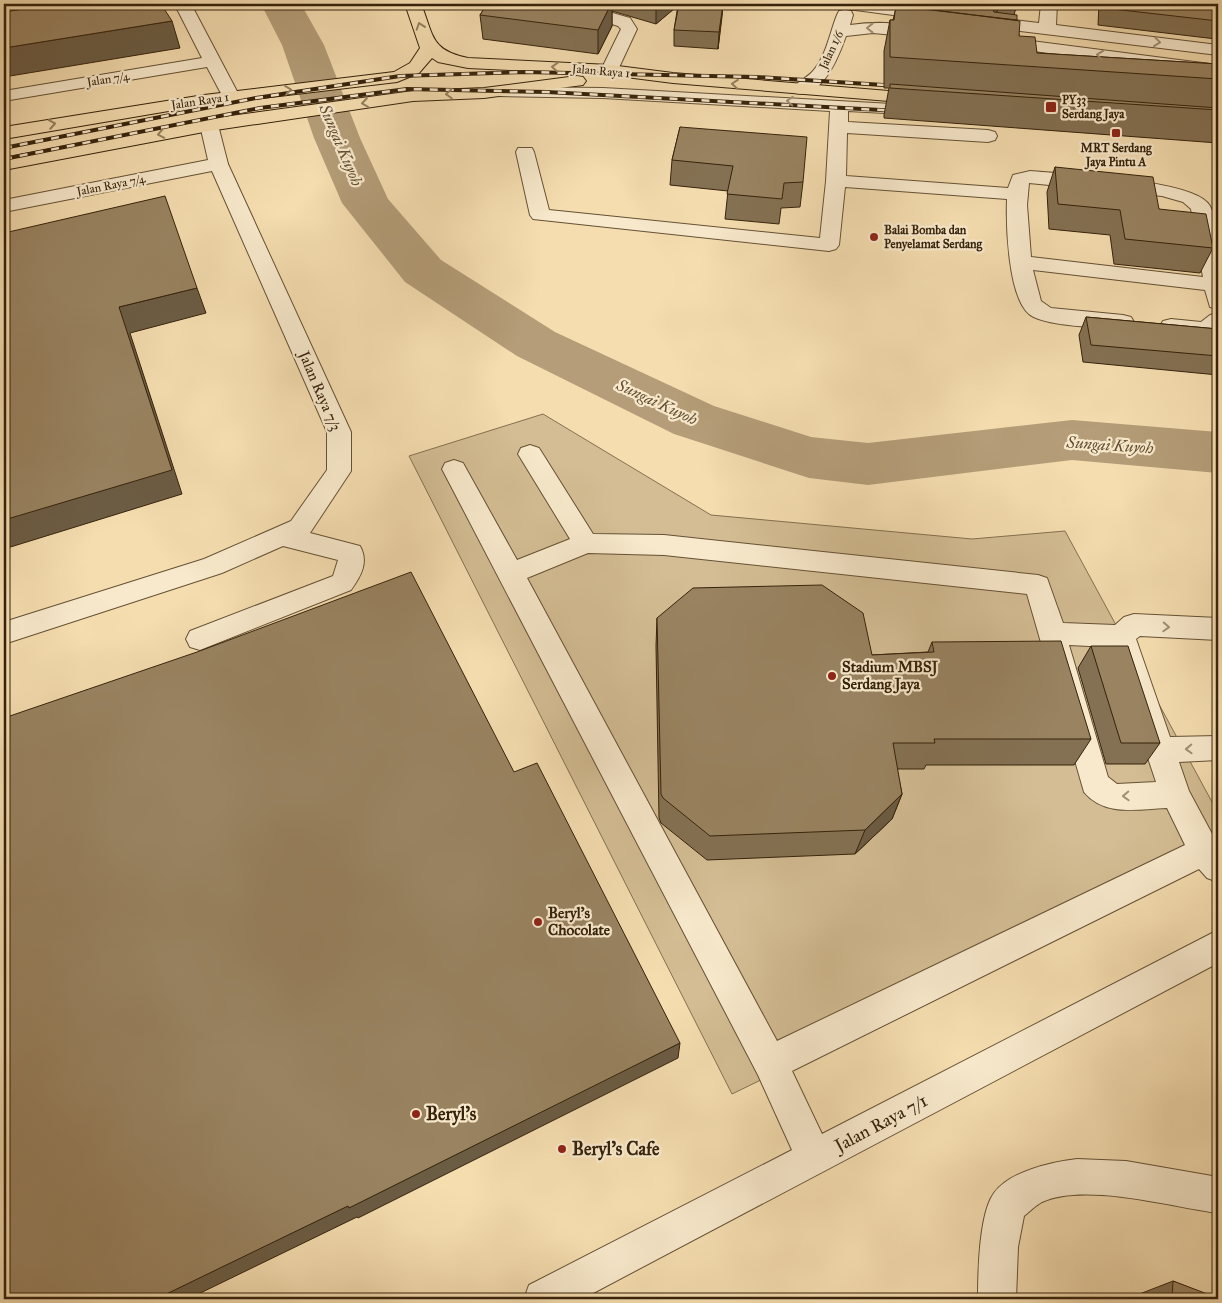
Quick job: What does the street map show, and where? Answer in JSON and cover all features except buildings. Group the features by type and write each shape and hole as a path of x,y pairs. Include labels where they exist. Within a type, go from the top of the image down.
{"main road":[{"path":"413,4 429,48"},
{"name":"Jalan Raya 1","path":"4,133 235,96 397,77 412,72 420,65 429,48 444,58 468,63 610,70 673,78 801,89 941,106"},
{"path":"484,93 585,80 624,82 673,78"},
{"name":"Jalan Raya 1","path":"4,164 209,125 413,96 484,93"}],"street":[{"path":"4,6 16,4"},
{"path":"107,14 164,4"},
{"path":"183,4 213,61 235,96"},
{"path":"565,4 624,22 629,30 610,70"},
{"path":"848,4 943,16"},
{"name":"Jalan 1/6","path":"801,89 820,74 841,32 848,4"},
{"path":"1047,29 1049,4"},
{"path":"981,21 1218,50"},
{"path":"841,32 856,28 876,27 945,36"},
{"path":"984,40 1218,70"},
{"name":"Jalan 7/4","path":"4,96 213,61"},
{"name":"Jalan Raya 1","path":"484,93 532,91 603,93 839,104 941,106"},
{"path":"524,152 540,215 829,245 836,181 839,104"},
{"name":"Jalan Raya 7/3","path":"4,633 213,566 300,528 339,471 339,432 218,164 209,125"},
{"path":"838,126 988,136"},
{"name":"Jalan Raya 7/4","path":"4,206 218,164"},
{"path":"1021,262 1217,293 1201,207 1190,198 1164,190 1030,177 1020,179 1016,194 1021,262 1029,302 1036,310 1048,315 1151,325 1204,330 1214,325 1218,320"},
{"path":"836,181 1016,194"},
{"path":"530,454 586,543"},
{"path":"454,469 770,1063 814,1158"},
{"path":"200,639 342,584 353,562 351,553 282,536"},
{"path":"511,573 586,543 664,545 1038,584 1095,783 1102,791 1115,797 1175,794"},
{"path":"1051,634 1121,636 1134,625 1218,629"},
{"path":"770,1063 1211,860 1175,794 1121,636"},
{"path":"1160,750 1218,748"},
{"name":"Jalan Raya 7/1","path":"543,1299 1218,946"},
{"path":"997,1299 999,1247 1007,1206 1034,1186 1064,1178 1096,1176 1218,1195"}],"shaded area":[{"name":"Stadium MBSJ Serdang Jaya","path":"543,414 711,515 972,539 1065,531 1218,813 1218,858 732,1094 409,456"}],"waterway":[{"name":"Sungai Kuyoh","path":"281,4 303,45 337,138 366,203 423,271 536,344 694,420 809,457 868,464 1072,440 1218,453"},
{"name":"Sungai Kuyoh","path":"282,7 289,4"}],"railway":[{"path":"4,148 256,98 400,76 525,72 756,77 899,86"},
{"path":"4,159 260,108 407,89 547,92 899,111"}],"place":[{"name":"PY33 Serdang Jaya","path":"1051,107"},
{"name":"MRT Serdang Jaya Pintu A","path":"1116,133"},
{"name":"Balai Bomba dan Penyelamat Serdang","path":"874,237"},
{"name":"Stadium MBSJ Serdang Jaya","path":"832,676"},
{"name":"Beryl's Chocolate","path":"538,922"},
{"name":"Beryl's","path":"416,1114"},
{"name":"Beryl's Cafe","path":"562,1149"}]}
